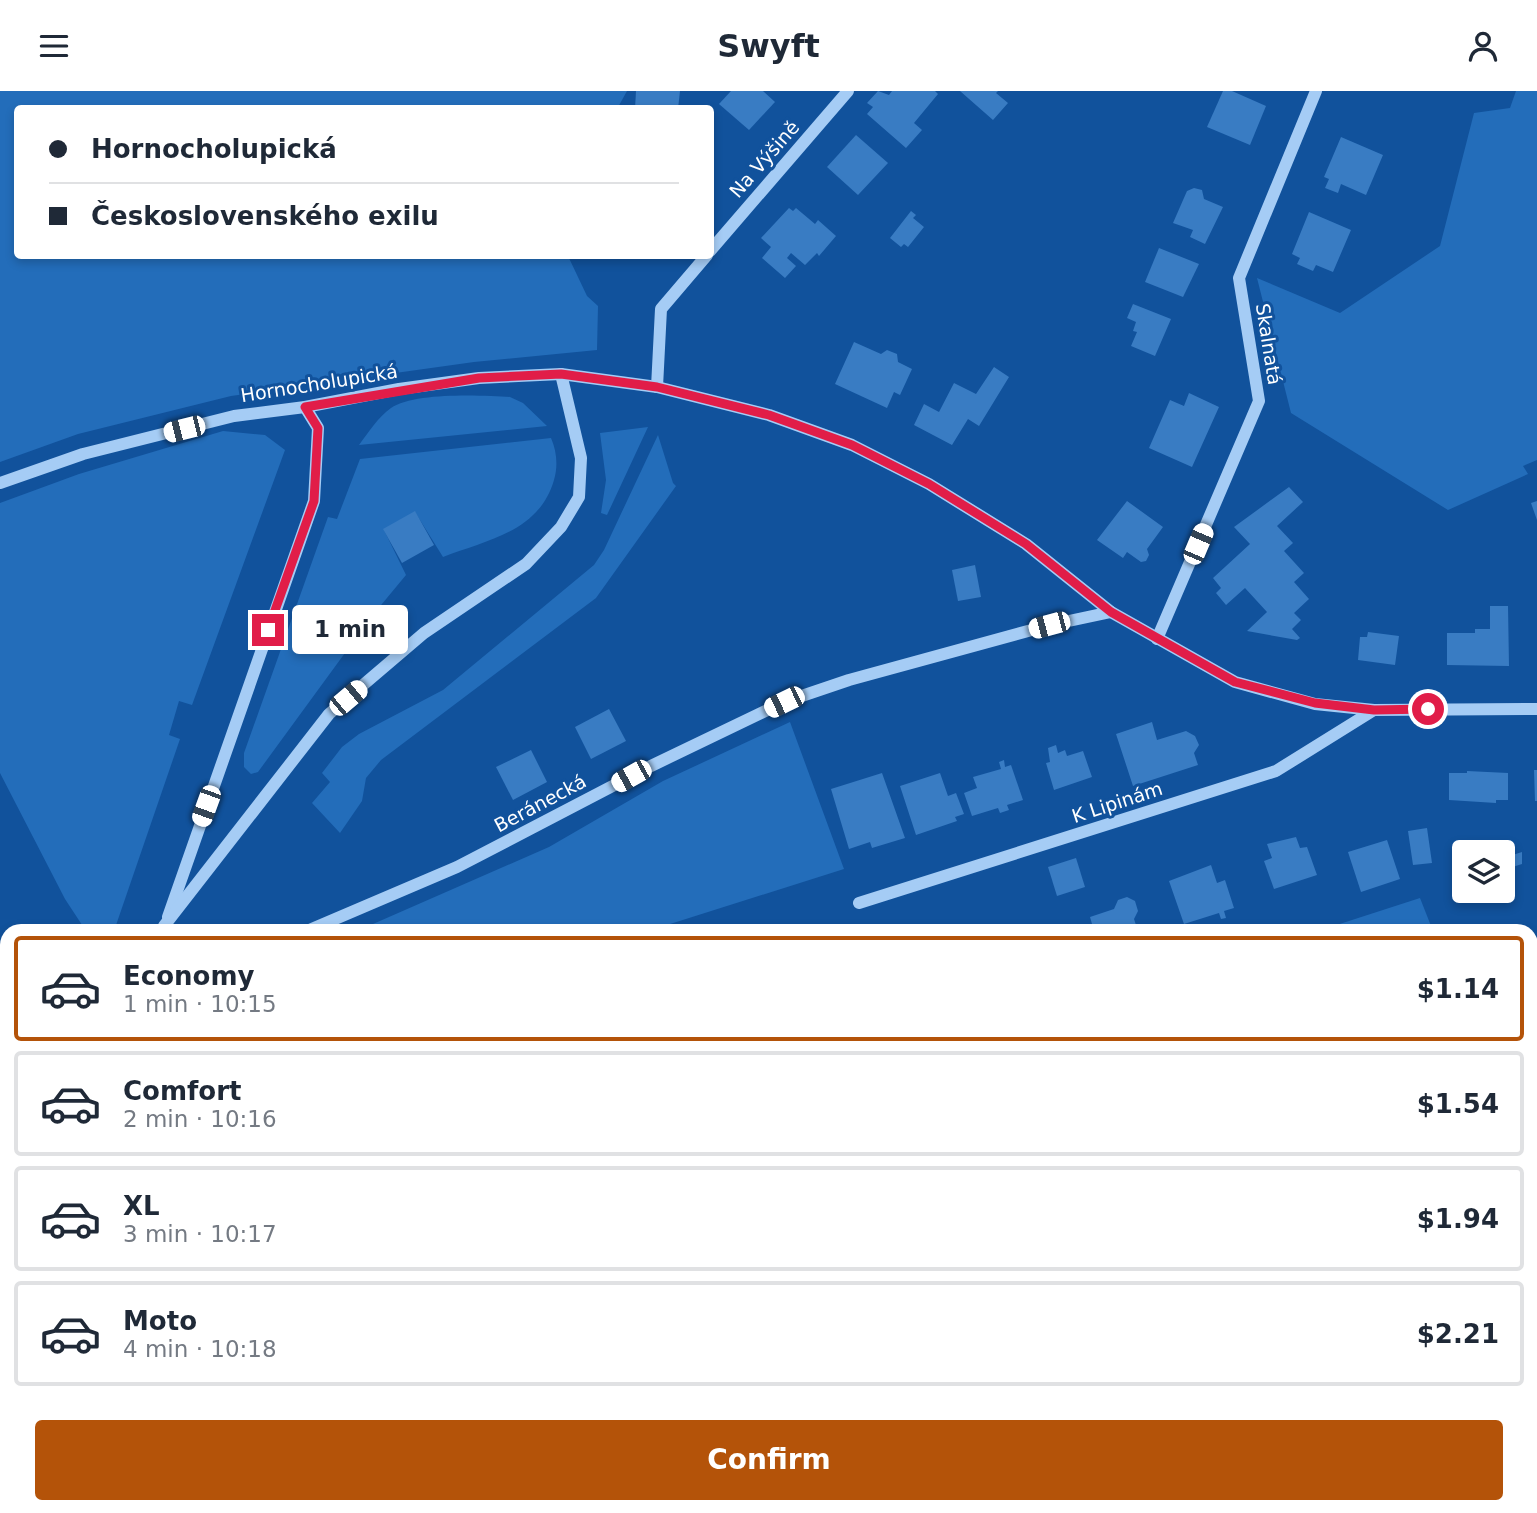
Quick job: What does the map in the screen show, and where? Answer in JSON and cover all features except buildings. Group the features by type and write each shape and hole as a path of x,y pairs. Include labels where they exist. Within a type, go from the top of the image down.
{"street":[{"name":"Na Výšině","path":"714,246 848,91"},
{"name":"Skalnatá","path":"1157,639 1259,401 1239,278 1316,91"},
{"path":"657,387 661,309 704,259"},
{"name":"Hornocholupická","path":"0,483 83,454 234,416 479,378 561,374 657,387 769,415 852,445 929,484 1026,544 1111,612 1235,682 1315,703 1374,710 1537,709"},
{"path":"167,924 329,714 425,633 526,563 561,527 579,497 581,458 561,374"},
{"path":"165,924 314,501 318,428 305,407"},
{"name":"Beránecká","path":"323,924 457,867 651,765 784,702 862,676 1049,625 1111,612"},
{"name":"K Lipinám","path":"859,903 1276,771 1374,710"}],"shaded area":[{"path":"0,91 627,91 619,105 14,105 14,259 569,259 587,296 598,306 597,350 474,362 231,396 78,434 0,462"},
{"path":"1516,91 1537,91 1537,460 1523,466 1528,474 1448,510 1291,413 1257,278 1340,313 1440,246 1474,113 1510,108"},
{"path":"448,396 510,397 523,403 547,426 359,445 382,416 401,403"},
{"path":"648,427 607,515 601,513 606,480 600,433"},
{"path":"223,431 265,435 285,450 192,705 179,701 169,735 180,739 116,924 81,924 65,899 0,773 0,503 79,474"},
{"path":"658,435 676,486 596,598 381,760 366,778 362,801 340,833 312,803 330,782 322,773 342,747 359,734 443,690 594,565 604,550"},
{"path":"551,438 556,454 556,469 547,498 537,512 509,532 443,557 415,512 384,530 406,575 372,616 258,772 251,774 244,767 244,753 328,517 337,519 360,459"},
{"path":"790,722 844,869 670,924 373,924 549,847 663,781"},
{"path":"1420,898 1430,924 1340,924"}],"route":[{"path":"268,630 314,501 318,428 305,407 399,389 479,378 561,374 657,387 769,415 852,445 929,484 1026,544 1111,612 1235,682 1315,703 1374,710 1428,709"}]}
